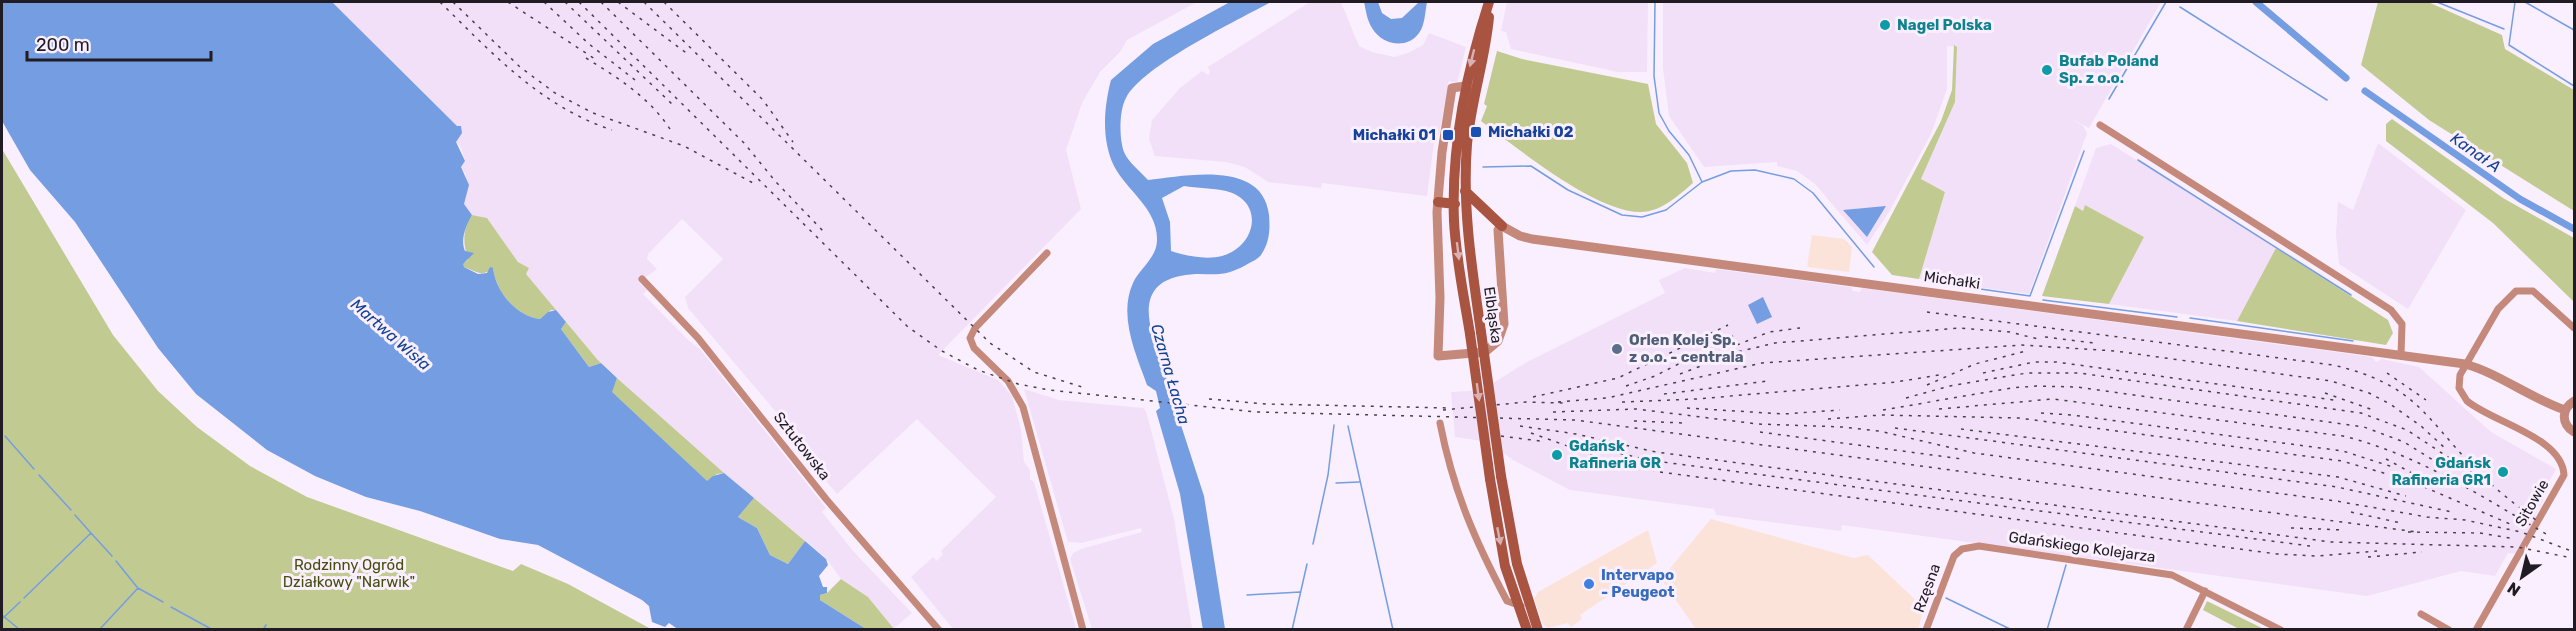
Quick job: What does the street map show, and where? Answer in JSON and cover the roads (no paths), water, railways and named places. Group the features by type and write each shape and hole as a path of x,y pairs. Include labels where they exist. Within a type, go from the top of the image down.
{"main road":[{"name":"Elbląska","path":"1475,333 1460,269 1455,204 1455,160 1465,86 1489,2"},
{"name":"Elbląska","path":"1489,2 1486,45 1469,131 1465,191 1475,333 1496,477 1505,566 1523,606 1538,630"},
{"path":"1465,191 1502,226"},
{"path":"1438,202 1455,204"},
{"path":"1466,214 1483,207"},
{"name":"Elbląska","path":"1523,606 1527,630"}],"street":[{"path":"1465,86 1452,88 1442,152 1438,202 1438,356 1485,352 1501,336 1504,324 1498,230 1502,226"},
{"path":"2100,125 2391,310 2402,324 2401,355"},
{"name":"Michałki","path":"1502,226 1520,236 1532,239 2465,364"},
{"path":"1047,253 975,328 970,338 974,348 1008,381 1023,407 1083,630"},
{"name":"Sztutowska","path":"642,279 698,338 826,499 939,630"},
{"name":"Sitowie","path":"2476,630 2564,475 2564,464 2553,449 2472,405 2462,395 2459,381 2465,364 2498,309 2516,291 2533,291 2574,328"},
{"path":"2465,364 2486,372 2536,400 2565,410"},
{"path":"2574,401 2565,410 2565,422 2574,432"},
{"name":"Elbląska","path":"1440,423 1449,469 1467,521 1507,601 1523,606"},
{"name":"Gdańskiego Kolejarza","path":"1954,556 1962,549 1978,546 2172,575 2280,629"},
{"name":"Rzęsna","path":"1926,630 1954,556"},
{"path":"2186,630 2205,591"},
{"path":"2421,614 2449,630"}],"water":[{"name":"Martwa Wisła","path":"2,2 332,2 457,126 461,126 462,133 456,142 465,161 461,167 469,185 464,204 472,215 463,242 465,251 474,253 463,264 464,267 478,274 487,273 490,267 493,268 503,294 523,313 540,319 548,312 556,310 566,322 561,329 589,367 601,363 617,378 612,392 707,481 713,476 724,473 754,498 738,517 757,528 770,555 788,564 805,541 826,559 828,565 819,576 823,587 827,587 827,593 820,595 820,600 866,629 679,630 669,623 665,627 652,622 649,606 642,600 538,545 500,539 420,511 366,497 315,476 267,450 196,394 158,348 75,222 30,170 2,121"},
{"path":"1230,2 1271,2 1170,58 1135,85 1124,103 1120,125 1121,140 1126,156 1148,180 1201,175 1238,178 1253,185 1264,197 1269,215 1268,240 1258,258 1227,273 1190,274 1166,281 1151,297 1149,308 1151,331 1166,377 1172,406 1179,419 1204,496 1225,629 1203,630 1180,494 1156,411 1160,408 1156,391 1147,385 1130,335 1128,322 1129,296 1133,283 1154,252 1157,240 1156,229 1147,210 1114,166 1105,134 1105,112 1111,80 1153,44","holes":["1184,186 1226,191 1238,196 1247,204 1252,224 1243,243 1234,251 1209,258 1171,251 1170,222 1162,198"]},
{"path":"1364,2 1378,2 1382,13 1391,19 1402,18 1419,2 1427,2 1421,30 1408,42 1388,42 1376,34 1372,28"},
{"path":"1886,206 1867,237 1843,210"},
{"path":"1763,297 1772,317 1757,324 1748,305"}],"waterway":[{"path":"1483,167 1531,166 1568,190 1622,215 1642,217 1666,210 1702,182 1689,155 1669,131 1659,113 1654,76 1655,2"},
{"path":"2109,99 2166,2"},
{"name":"Kanał A","path":"2256,2 2346,78"},
{"path":"2437,2 2504,29"},
{"path":"2515,2 2509,45 2574,86"},
{"path":"2525,2 2574,30"},
{"path":"2180,7 2327,100"},
{"name":"Kanał A","path":"2365,91 2520,199 2574,229"},
{"path":"1959,286 2030,296 2084,151"},
{"path":"2138,160 2351,295"},
{"path":"1702,182 1731,171 1755,170 1794,179 1813,193 1874,267"},
{"path":"2043,300 2177,317"},
{"path":"2190,318 2353,341"},
{"path":"1313,544 1328,475 1334,425"},
{"path":"1348,426 1393,630"},
{"path":"5,436 34,469"},
{"path":"39,475 71,510"},
{"path":"1336,483 1359,482"},
{"path":"75,515 90,532"},
{"path":"24,598 91,533 112,556"},
{"path":"116,561 137,587"},
{"path":"1292,630 1307,564"},
{"path":"2047,630 2066,565"},
{"path":"99,630 138,588 163,602"},
{"path":"1247,595 1300,592"},
{"path":"1946,598 2012,630"},
{"path":"2,619 20,602"},
{"path":"171,607 213,630"},
{"path":"2,615 20,630"},
{"path":"263,630 266,625"}],"railway":[{"path":"440,2 518,76 562,107 612,130"},
{"path":"453,2 520,67 555,93 593,113 684,146 755,184"},
{"path":"508,2 595,59"},
{"path":"544,2 589,44 635,80"},
{"path":"565,2 672,104"},
{"path":"579,2 908,327 942,351 978,370 1018,384 1049,390 1256,412 1575,420 2417,532"},
{"path":"601,2 744,143 776,182 825,233"},
{"path":"618,2 689,55"},
{"path":"644,2 990,343 1034,372 1082,387"},
{"path":"664,2 763,100 793,142"},
{"path":"586,58 643,98 670,129"},
{"path":"1927,312 2333,365 2360,373 2400,392 2415,404 2475,469 2540,523"},
{"path":"1533,397 1618,378 1728,325"},
{"path":"1737,345 1769,332 1800,328"},
{"path":"1680,374 1737,352 1775,343 1959,328 2010,332 2042,340"},
{"path":"1626,386 1655,376 1733,336"},
{"path":"2045,337 2094,343"},
{"path":"1558,402 1607,398 1762,363 2022,345 2115,351 2331,381 2369,393 2390,404 2421,426 2447,450"},
{"path":"1927,385 1975,364 2026,351"},
{"path":"1983,373 2034,362 2056,362 2334,400"},
{"path":"1906,398 1950,386 2027,373 2079,373 2361,413 2407,430 2472,473"},
{"path":"2387,373 2426,400"},
{"path":"1622,402 1696,399 1896,382 1939,375"},
{"path":"1664,394 1768,381"},
{"path":"1883,410 2011,388 2077,387 2364,427 2404,442 2446,468"},
{"path":"2325,393 2373,410"},
{"path":"1209,399 1266,404 1451,408"},
{"path":"1939,409 2053,399 2343,436 2423,465 2546,534"},
{"path":"1443,410 1526,402 1565,403"},
{"path":"1687,408 1784,414 1840,410"},
{"path":"1553,412 1636,409 1758,424 1843,427 1879,431 1974,453 2336,501 2427,517 2465,520 2521,532 2574,552"},
{"path":"2041,413 2072,415 2343,451 2393,467"},
{"path":"1828,419 1881,415 2019,418 2342,461 2408,480 2510,524"},
{"path":"1634,421 1685,423"},
{"path":"1520,426 1576,434 1656,452 2331,542 2517,547 2572,558"},
{"path":"1895,428 2337,487 2452,512"},
{"path":"1961,429 2338,477 2406,496"},
{"path":"1760,432 1962,459"},
{"path":"1531,433 1601,458 1660,472 2277,554 2316,556 2377,551"},
{"path":"1501,436 1540,441"},
{"path":"1594,448 1655,461 2310,546"},
{"path":"2386,459 2423,479"},
{"path":"2351,512 2401,523"},
{"path":"2291,528 2345,530"},
{"path":"2408,532 2480,533 2510,538"},
{"path":"2368,557 2422,552"}],"place":[{"name":"Nagel Polska","path":"1885,25"},
{"name":"Bufab Poland Sp. z o.o.","path":"2047,70"},
{"name":"Michałki 02","path":"1476,132"},
{"name":"Michałki 01","path":"1448,135"},
{"name":"Orlen Kolej Sp. z o.o. - centrala","path":"1617,349"},
{"name":"Gdańsk Rafineria GR","path":"1557,455"},
{"name":"Gdańsk Rafineria GR1","path":"2503,472"},
{"name":"Intervapo - Peugeot","path":"1589,584"}],"water label":[{"name":"Czarna Łacha","path":"1171,374"}],"park label":[{"name":"Rodzinny Ogród Działkowy \"Narwik\"","path":"349,574"}]}
